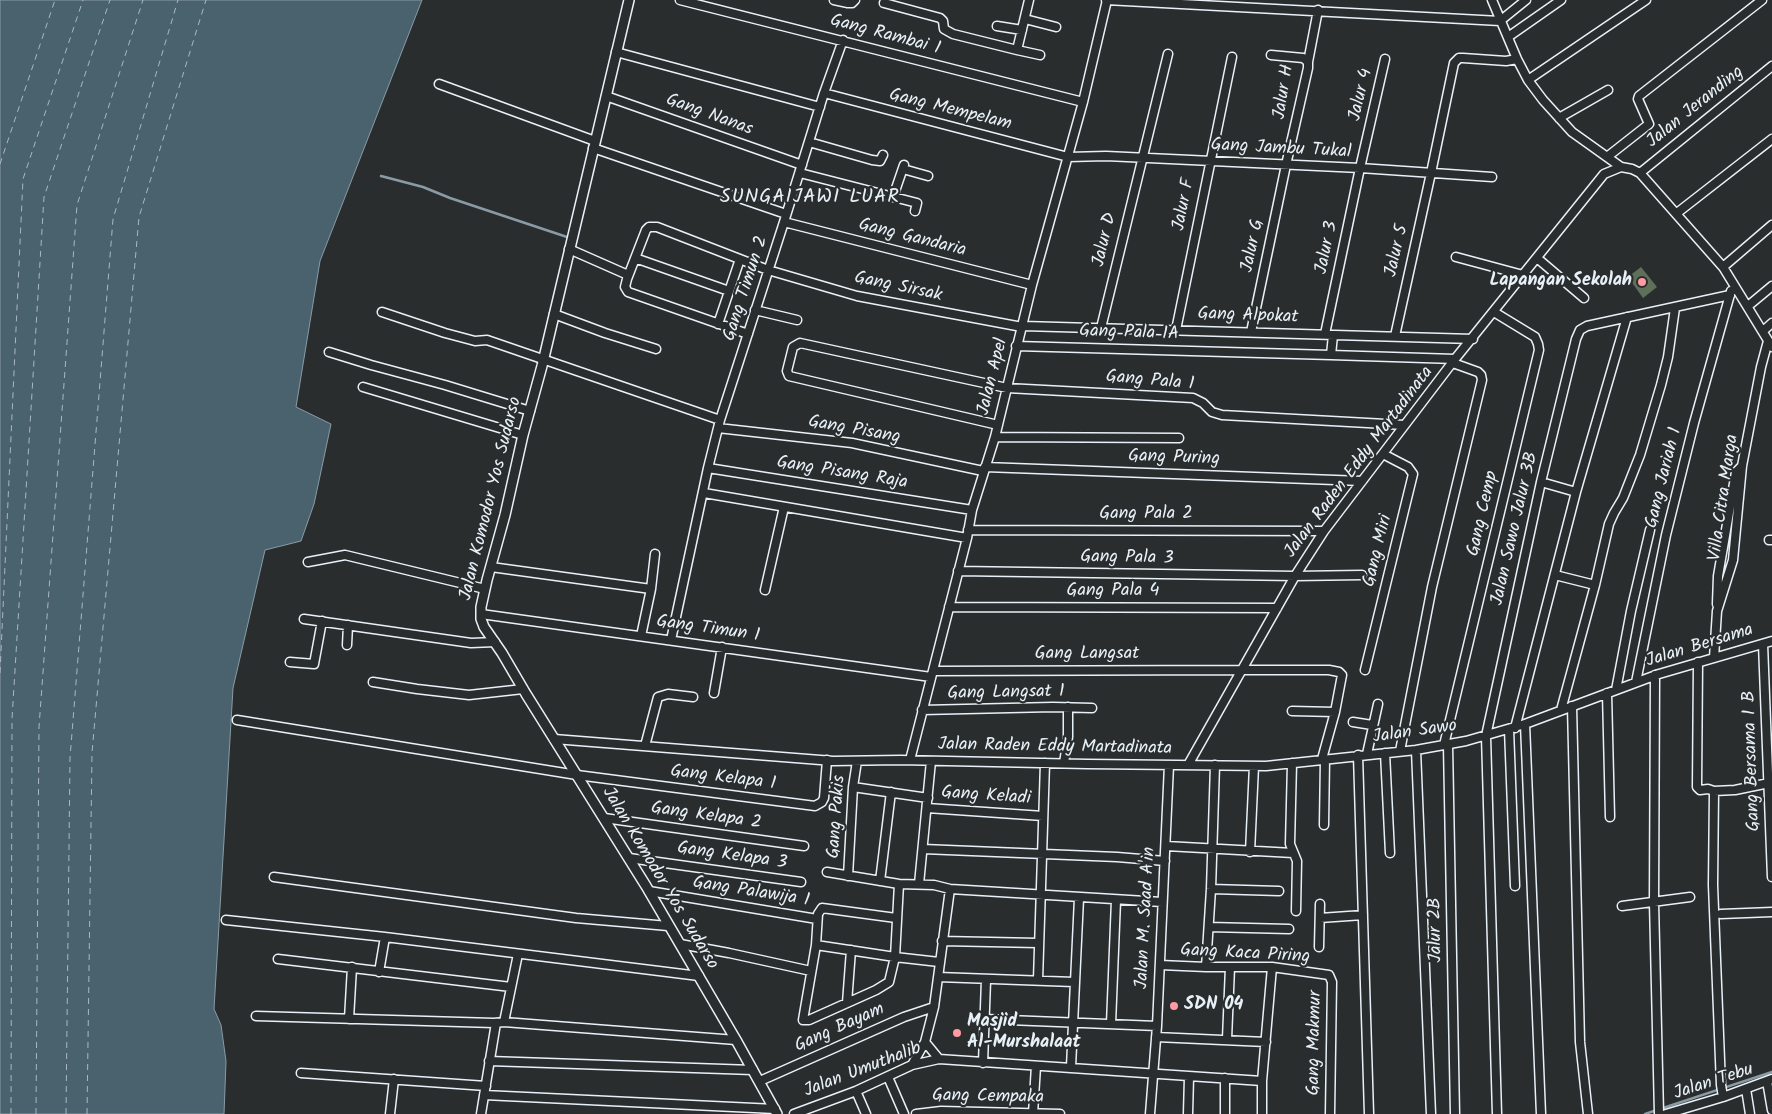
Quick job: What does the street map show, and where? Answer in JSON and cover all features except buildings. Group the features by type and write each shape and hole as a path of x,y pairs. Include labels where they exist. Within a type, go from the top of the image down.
{"street":[{"name":"Jalan Komodor Yos Sudarso","path":"629,0 506,515 484,589 481,614 484,627 629,858 760,1081 776,1112"},
{"name":"Gang Rambai 1","path":"680,0 1083,102"},
{"path":"834,0 848,3 856,0"},
{"path":"1018,50 1029,0"},
{"path":"1107,0 1500,21 1526,0"},
{"name":"Jalan Apel","path":"910,760 967,538 972,510 995,437 1016,346 1083,102 1107,0"},
{"path":"1492,0 1517,59 1528,80 1543,100 1572,132 1620,167 1632,169 1640,173 1723,267 1770,344"},
{"path":"1508,37 1561,0"},
{"path":"1528,80 1646,0"},
{"path":"1607,157 1649,124 1638,99 1639,96 1759,1"},
{"path":"884,3 940,18 943,21 944,29 953,34 1040,55"},
{"path":"1308,62 1318,10"},
{"path":"1025,19 1056,27"},
{"path":"997,26 1022,30"},
{"name":"Gang Timun 2","path":"671,640 720,420 824,93 843,40"},
{"path":"616,52 820,107"},
{"name":"Jalur D","path":"1101,328 1141,158 1168,54"},
{"name":"Jalur H","path":"1270,55 1303,58 1308,62 1286,165"},
{"name":"Jalur F","path":"1176,330 1232,57"},
{"name":"Jalur 5","path":"1395,336 1432,173 1454,63 1459,58 1517,59"},
{"name":"Jalur 4","path":"1360,168 1385,59"},
{"name":"Jalan Jeranding","path":"1640,173 1772,66"},
{"name":"Gang Gandaria","path":"439,84 785,218 1032,285"},
{"path":"1559,118 1608,90"},
{"name":"Gang Mempelam","path":"824,93 1068,157"},
{"name":"Gang Nanas","path":"606,96 801,169 916,203 915,211"},
{"path":"1677,214 1772,139"},
{"path":"809,142 872,160 880,161 883,154"},
{"name":"Gang Jambu Tukal","path":"1068,157 1106,156 1360,168 1492,177"},
{"name":"Jalur G","path":"1252,332 1286,165"},
{"path":"893,197 903,167 928,176"},
{"name":"Jalan Raden Eddy Martadinata","path":"554,739 827,760 1188,765 1294,576 1324,531 1454,361 1604,174 1620,167"},
{"name":"Jalur 3","path":"1331,355 1329,335 1360,168"},
{"path":"1723,267 1772,225"},
{"name":"Gang Sirsak","path":"628,275 646,230 649,227 657,226 768,270 857,296 1023,326"},
{"path":"569,250 628,275 625,287 628,292 748,334"},
{"path":"1456,257 1523,275"},
{"path":"635,258 729,291"},
{"path":"1536,258 1584,298"},
{"path":"718,324 740,259"},
{"name":"Gang Jariah 1","path":"1636,682 1666,536 1732,282"},
{"path":"1748,306 1772,286"},
{"path":"1515,886 1512,729 1576,492 1627,317 1730,295"},
{"path":"1561,710 1595,585 1609,524 1614,512 1624,498 1640,455 1661,385 1668,357 1675,308"},
{"path":"756,310 797,320"},
{"path":"382,312 445,333 475,341 487,340 720,420"},
{"name":"Gang Cemp","path":"1446,745 1539,350 1535,337 1494,312"},
{"path":"554,314 656,349"},
{"name":"Jalan Sawo Jalur 3B","path":"1497,1114 1486,736 1541,482 1580,330 1587,326 1627,317"},
{"path":"1763,331 1772,323"},
{"name":"Gang Alpokat","path":"1023,326 1473,339"},
{"name":"Gang Pala 1","path":"998,425 791,377 787,371 793,347 800,343 1007,388 1193,398 1203,403 1212,412 1222,415 1404,425"},
{"name":"Villa Citra Marga","path":"1714,658 1717,611 1732,568 1742,466 1760,367 1770,344"},
{"name":"Gang Pala 1A","path":"1016,346 1331,355 1454,361 1481,375 1482,380 1432,587 1400,751"},
{"path":"329,352 530,411"},
{"path":"363,387 524,435"},
{"name":"Gang Pisang","path":"718,428 852,443 984,469"},
{"path":"995,437 1179,438"},
{"name":"Gang Miri","path":"1365,670 1413,474 1408,467 1383,454"},
{"path":"1717,611 1718,576 1736,472 1742,466"},
{"name":"Gang Pisang Raja","path":"708,468 972,510"},
{"name":"Gang Puring","path":"984,469 1362,481"},
{"path":"1541,482 1576,492"},
{"path":"704,493 967,538"},
{"path":"765,590 784,507"},
{"name":"Gang Pala 2","path":"968,530 1324,531"},
{"path":"1616,690 1630,611 1650,530"},
{"path":"641,636 651,589 655,554"},
{"path":"308,562 345,555 484,589"},
{"path":"1720,565 1732,568"},
{"path":"491,567 651,589"},
{"name":"Gang Pala 3","path":"958,572 1294,576 1362,575"},
{"path":"1555,575 1595,585"},
{"name":"Gang Pala 4","path":"949,607 1277,608"},
{"name":"Gang Timun 1","path":"481,614 932,674"},
{"path":"304,620 471,643 495,642"},
{"path":"290,662 314,664 322,621"},
{"path":"347,645 348,625"},
{"name":"Jalan Bersama","path":"1636,682 1772,641"},
{"name":"Gang Bersama 1 B","path":"1763,644 1770,782 1772,877"},
{"path":"714,694 722,647"},
{"path":"1698,662 1698,790 1735,790 1770,782"},
{"name":"Gang Langsat","path":"932,674 1329,670 1339,672 1342,675 1335,712"},
{"path":"1655,675 1654,902 1659,1111"},
{"path":"373,682 470,695 523,689"},
{"name":"Jalan Sawo","path":"1188,765 1254,766 1416,750 1446,745 1512,729 1636,682"},
{"path":"1607,693 1610,817"},
{"path":"645,746 658,698 668,694 692,697"},
{"path":"1367,754 1378,704"},
{"path":"1572,706 1580,1042 1588,1114"},
{"path":"1064,763 1068,737 1068,707"},
{"name":"Gang Langsat 1","path":"922,710 1092,708"},
{"path":"1292,710 1335,712 1324,759 1324,824"},
{"name":"Gang Kelapa 1","path":"237,720 577,775 815,806 822,802 824,798 827,760"},
{"path":"1353,722 1372,725"},
{"path":"1525,724 1541,1114"},
{"name":"Jalur 2B","path":"1446,745 1455,1114"},
{"path":"1416,750 1431,1114"},
{"path":"1385,753 1390,853"},
{"path":"1358,755 1369,1114"},
{"path":"919,884 931,760"},
{"name":"Gang Pakis","path":"848,876 853,787 857,761"},
{"path":"1038,980 1045,763"},
{"path":"1292,763 1290,844 1297,866 1296,911"},
{"name":"Jalan M. Saad A'in","path":"1150,1114 1157,1026 1168,765"},
{"path":"1206,967 1211,889 1215,765"},
{"path":"1250,852 1254,766"},
{"path":"853,787 928,798"},
{"path":"1714,791 1714,885 1722,1092"},
{"path":"880,881 891,792"},
{"name":"Gang Keladi","path":"927,808 1044,816"},
{"name":"Gang Kelapa 2","path":"604,818 804,846"},
{"path":"1166,846 1294,853"},
{"path":"923,849 1117,857 1165,861"},
{"name":"Gang Kelapa 3","path":"629,858 801,882"},
{"path":"827,872 899,884 919,884 950,889 1162,902"},
{"path":"274,877 576,918 668,926"},
{"path":"896,918 825,908 819,910 816,945 804,1021 847,1003 889,982 895,957 899,884"},
{"path":"912,1065 926,1042 934,1007 950,889"},
{"path":"1211,889 1280,891"},
{"name":"Gang Palawija 1","path":"649,892 817,919"},
{"path":"1622,906 1690,897"},
{"path":"1072,1067 1074,982 1079,898"},
{"path":"1111,1024 1116,900"},
{"path":"1319,947 1320,904"},
{"path":"1722,914 1772,912"},
{"path":"1320,918 1364,915"},
{"path":"226,920 385,937 699,976"},
{"path":"1209,926 1289,929"},
{"path":"379,972 385,937"},
{"path":"942,941 1038,943"},
{"path":"680,944 811,972"},
{"path":"816,945 939,962"},
{"path":"847,1003 850,950"},
{"path":"481,1114 489,1061 518,954"},
{"path":"278,959 510,988"},
{"name":"Gang Kaca Piring","path":"1160,964 1206,967 1272,967 1302,973 1328,974"},
{"path":"348,1019 352,967"},
{"path":"1227,1039 1230,967"},
{"path":"1262,1114 1262,1081 1272,967"},
{"name":"Gang Makmur","path":"1328,974 1332,982 1330,1114"},
{"path":"938,977 1074,982"},
{"path":"983,1063 986,980"},
{"name":"Gang Bayam","path":"760,1081 904,1017 934,1007"},
{"path":"256,1016 500,1022 736,1040"},
{"path":"984,1020 1157,1026"},
{"path":"1156,1037 1266,1042"},
{"path":"926,1042 939,1059"},
{"name":"Jalan Umuthalib","path":"794,1114 856,1091 912,1065 939,1059 1262,1081"},
{"path":"489,1061 753,1070"},
{"path":"1033,1113 1036,1066"},
{"path":"301,1073 486,1086"},
{"path":"1188,1114 1189,1076"},
{"path":"888,1077 904,1114"},
{"path":"1225,1078 1225,1114"},
{"path":"390,1114 394,1079"},
{"path":"1770,1080 1772,1110"},
{"name":"Jalan Tebu","path":"1666,1114 1696,1105 1722,1092 1746,1089 1770,1080"},
{"path":"1746,1089 1750,1114"},
{"path":"856,1091 866,1114"},
{"path":"484,1096 722,1111 776,1112"},
{"path":"1696,1105 1698,1114"},
{"name":"Gang Cempaka","path":"916,1114 932,1111 1060,1114"}],"green space":[{"name":"Lapangan Sekolah","path":"1641,267 1657,287 1643,298 1628,277"}],"water":[{"path":"0,0 422,0 320,261 296,407 331,424 314,504 301,541 265,550 233,688 214,1009 221,1025 226,1061 224,1114 0,1114"}],"waterway":[{"path":"381,176 423,187 450,198 567,237"},
{"path":"1645,1114 1772,1072"}],"ferry route":[{"path":"0,164 55,0"},
{"path":"0,673 23,179 83,0"},
{"path":"11,1114 12,719 44,197 110,0"},
{"path":"36,1114 39,727 77,205 143,0"},
{"path":"66,1114 70,758 113,219 178,0"},
{"path":"87,1114 92,753 139,217 206,0"}],"place":[{"name":"Lapangan Sekolah","path":"1642,282"},
{"name":"SDN 04","path":"1174,1006"},
{"name":"Masjid Al-Murshalaat","path":"957,1033"}],"district":[{"name":"SUNGAIJAWI LUAR","path":"810,199"}]}
